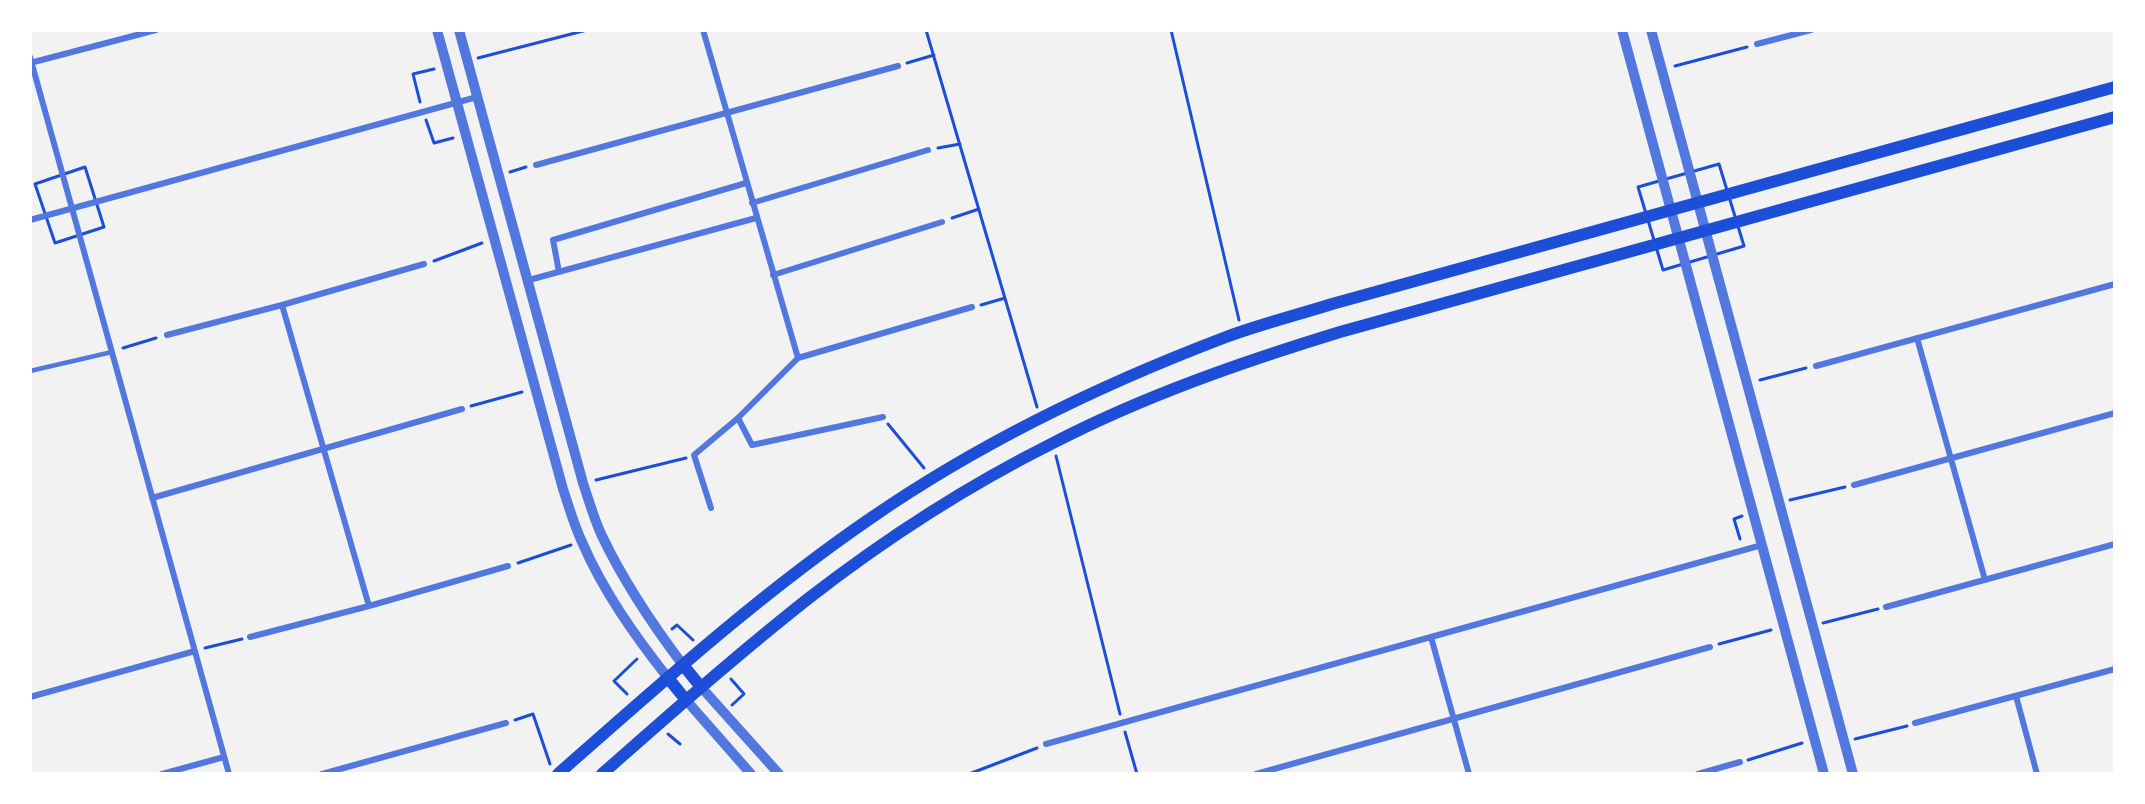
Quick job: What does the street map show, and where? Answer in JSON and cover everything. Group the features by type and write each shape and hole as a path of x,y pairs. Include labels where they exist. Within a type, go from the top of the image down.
{"main road":[{"path":"554,769 791,576 872,517 932,479 1040,417 1128,376 1242,332 1332,304 2115,87"},
{"path":"602,774 686,700 809,598 888,541 970,489 1053,442 1139,403 1238,364 1340,332 2115,117"},
{"path":"683,665 702,687"},
{"path":"668,678 686,700"}],"street":[{"path":"156,30 31,61 229,774"},
{"path":"437,30 563,489 582,542 607,591 635,635 668,678"},
{"path":"459,30 583,483 600,533 652,624 683,665"},
{"path":"703,30 798,358"},
{"path":"1622,30 1824,774"},
{"path":"1651,30 1853,774"},
{"path":"1757,44 1811,30"},
{"path":"536,165 898,66"},
{"path":"30,220 477,96"},
{"path":"752,203 928,150"},
{"path":"559,272 553,240 746,183"},
{"path":"529,280 756,218"},
{"path":"773,275 942,222"},
{"path":"167,335 424,264"},
{"path":"1816,366 2115,284"},
{"path":"282,305 369,606"},
{"path":"711,508 694,455 738,418 798,358 972,307"},
{"path":"1917,338 1985,580"},
{"path":"152,498 462,409"},
{"path":"1854,485 2115,413"},
{"path":"738,418 752,446 883,417"},
{"path":"1046,744 1762,544"},
{"path":"1886,608 2115,544"},
{"path":"250,637 508,566"},
{"path":"1431,637 1469,774"},
{"path":"1256,774 1710,647"},
{"path":"30,696 195,651"},
{"path":"1916,723 2115,669"},
{"path":"702,687 779,774"},
{"path":"2016,696 2037,774"},
{"path":"686,700 752,774"},
{"path":"322,774 506,723"},
{"path":"162,774 224,757"},
{"path":"1698,774 1740,762"}],"lane":[{"path":"30,371 112,352"}],"path":[{"path":"926,30 1040,417"},
{"path":"1171,30 1242,332"},
{"path":"1661,69 1757,44"},
{"path":"898,66 934,55"},
{"path":"928,150 960,144"},
{"path":"499,175 536,165"},
{"path":"942,222 979,209"},
{"path":"424,264 495,239"},
{"path":"972,307 1005,298"},
{"path":"112,352 167,335"},
{"path":"1747,384 1816,366"},
{"path":"462,409 536,389"},
{"path":"883,417 932,479"},
{"path":"1053,442 1122,723 1137,774"},
{"path":"583,483 694,455"},
{"path":"508,566 582,542"},
{"path":"1812,625 1886,608"},
{"path":"1710,647 1784,626"},
{"path":"195,651 250,637"},
{"path":"506,723 532,714 554,769"},
{"path":"1844,741 1916,723"},
{"path":"1740,762 1815,739"},
{"path":"969,774 1046,744"}]}
